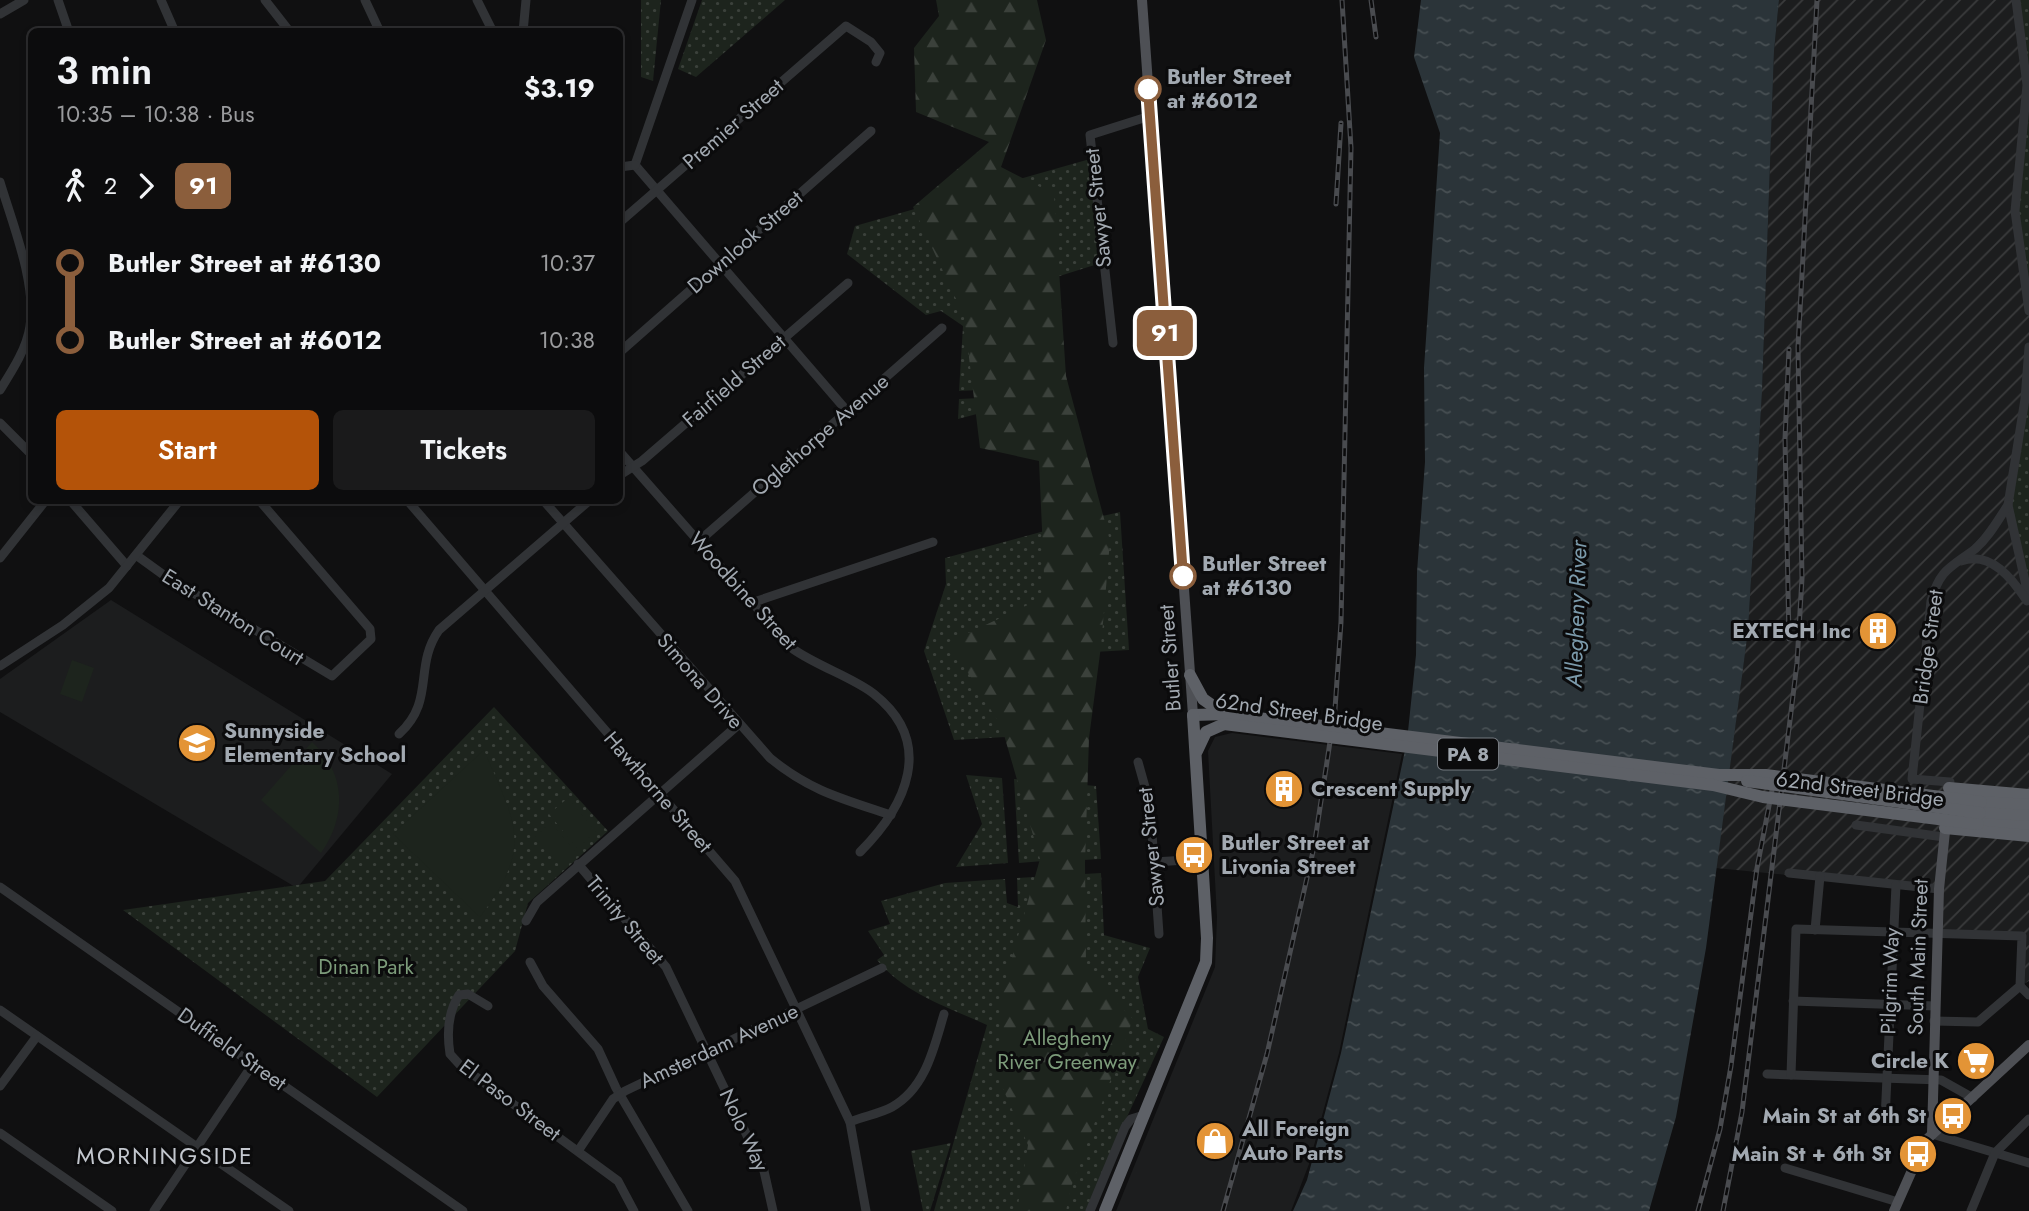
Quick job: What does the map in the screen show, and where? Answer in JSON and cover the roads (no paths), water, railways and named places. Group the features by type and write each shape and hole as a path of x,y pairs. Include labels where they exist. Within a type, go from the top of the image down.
{"highway":[{"path":"1190,675 1199,694 1216,718 1200,741 1196,756"},
{"name":"62nd Street Bridge","path":"1193,715 1716,780 1766,775 1980,813"},
{"name":"Butler Street","path":"1105,1211 1206,962 1203,859 1193,715"},
{"path":"1716,780 1980,813 2029,816"},
{"name":"62nd Street Bridge","path":"1716,780 1763,797 1980,813"},
{"path":"1950,785 2029,796"},
{"name":"PA 8","path":"1980,813 2029,805"},
{"name":"PA 8","path":"1980,813 2029,827"},
{"path":"1944,833 2029,836"}],"main road":[{"name":"Butler Street","path":"1142,0 1193,715"},
{"name":"South Main Street","path":"1932,1134 1939,889 1950,785"},
{"path":"1896,1206 1920,1150 1932,1134 2029,1045"}],"street":[{"path":"0,14 24,0"},
{"path":"58,0 68,28"},
{"path":"161,0 173,28"},
{"path":"265,0 287,28"},
{"path":"365,0 378,28"},
{"path":"477,0 491,28"},
{"path":"523,28 526,0"},
{"path":"635,165 692,0"},
{"path":"2015,0 2027,85 2015,211 2029,311"},
{"name":"Premier Street","path":"623,219 846,26 875,46 880,53 876,62"},
{"name":"Sawyer Street","path":"1113,343 1090,135 1150,116"},
{"name":"Downlook Street","path":"623,349 870,131"},
{"path":"623,167 635,165"},
{"path":"635,165 847,411"},
{"path":"0,181 28,292"},
{"name":"Fairfield Street","path":"623,472 631,465 639,463 848,283"},
{"name":"Oglethorpe Avenue","path":"698,542 942,328"},
{"path":"0,390 23,348 28,332"},
{"path":"2029,347 2025,398 2008,505 2029,601"},
{"path":"0,423 28,451"},
{"name":"Woodbine Street","path":"623,456 793,649 817,665 872,692 899,723 906,743 908,782 891,815 860,852"},
{"path":"0,558 43,504"},
{"path":"74,504 127,566"},
{"path":"0,666 96,600 177,504"},
{"name":"East Stanton Court","path":"136,555 165,576 332,676 372,634 262,504"},
{"name":"Hawthorne Street","path":"410,504 735,881 850,1122 866,1211"},
{"name":"Simona Drive","path":"546,504 738,725 795,779 846,802 891,815"},
{"path":"399,734 413,721 422,702 426,655 439,630 586,504"},
{"name":"Bridge Street","path":"1950,785 1912,779 1931,601 1937,580 1950,565 1976,548 2008,505"},
{"path":"751,603 933,542"},
{"path":"1950,565 1968,559 1996,566 2010,576 2029,601"},
{"path":"526,921 537,902 578,864 738,725"},
{"name":"Sawyer Street","path":"1138,762 1149,796 1159,934"},
{"path":"1856,825 1944,833"},
{"path":"1154,862 1203,859"},
{"name":"Trinity Street","path":"578,864 666,967 707,1052"},
{"path":"1789,873 1939,889"},
{"path":"1815,930 1820,876"},
{"name":"Pilgrim Way","path":"1885,1120 1891,933 1896,885"},
{"name":"Duffield Street","path":"0,887 463,1211"},
{"path":"1791,1075 1796,929 2022,936 2020,986 1978,1022 1934,1021"},
{"path":"530,962 543,986 598,1049 620,1094 688,1211"},
{"name":"Amsterdam Avenue","path":"578,1151 613,1099 620,1094 883,968"},
{"path":"2020,986 2029,995"},
{"name":"El Paso Street","path":"488,1006 468,994 459,995 454,1003 449,1027 450,1055 618,1181 634,1211"},
{"path":"1793,1001 1935,1006"},
{"path":"0,1010 289,1211"},
{"path":"850,1122 891,1107 918,1082 928,1065 944,1014"},
{"path":"0,1086 37,1036"},
{"name":"Nolo Way","path":"707,1052 764,1171 773,1211"},
{"path":"154,1211 253,1064"},
{"path":"1767,1074 1932,1079 1944,1081 1973,1098"},
{"path":"1090,1211 1125,1127 1131,1119 1144,1115"},
{"path":"1971,1211 1996,1153 2029,1119"},
{"path":"0,1133 112,1211"},
{"path":"1932,1134 2029,1163"},
{"path":"1785,1168 1896,1206"}],"water":[{"name":"Allegheny River","path":"1421,0 1779,0 1774,51 1762,392 1748,631 1706,948 1676,1117 1649,1211 1293,1211 1307,1180 1341,1053 1407,741 1416,655 1417,572 1425,462 1424,368 1440,133 1414,57"}],"railway":[{"path":"1223,1211 1267,1054 1314,847 1335,709 1341,622 1351,148 1342,0"},
{"path":"1371,0 1376,37"},
{"path":"1723,1211 1742,1112 1797,663 1802,578 1798,347 1817,0"},
{"path":"1336,204 1341,123"},
{"path":"1789,349 1785,439 1789,639"},
{"path":"1698,1211 1720,1129 1757,868 1773,785"}],"place":[{"name":"Butler Street at #6012","path":"1148,89"},
{"name":"Butler Street at #6130","path":"1183,576"},
{"name":"EXTECH Inc","path":"1878,631"},
{"name":"Sunnyside Elementary School","path":"197,743"},
{"name":"Crescent Supply","path":"1284,789"},
{"name":"Butler Street at Livonia Street","path":"1194,855"},
{"name":"Circle K","path":"1976,1061"},
{"name":"Main St at 6th St","path":"1953,1116"},
{"name":"All Foreign Auto Parts","path":"1215,1141"},
{"name":"Main St + 6th St","path":"1918,1154"}],"district":[{"name":"MORNINGSIDE","path":"165,1156"}],"park label":[{"name":"Dinan Park","path":"366,967"},
{"name":"Allegheny River Greenway","path":"1067,1050"}]}
